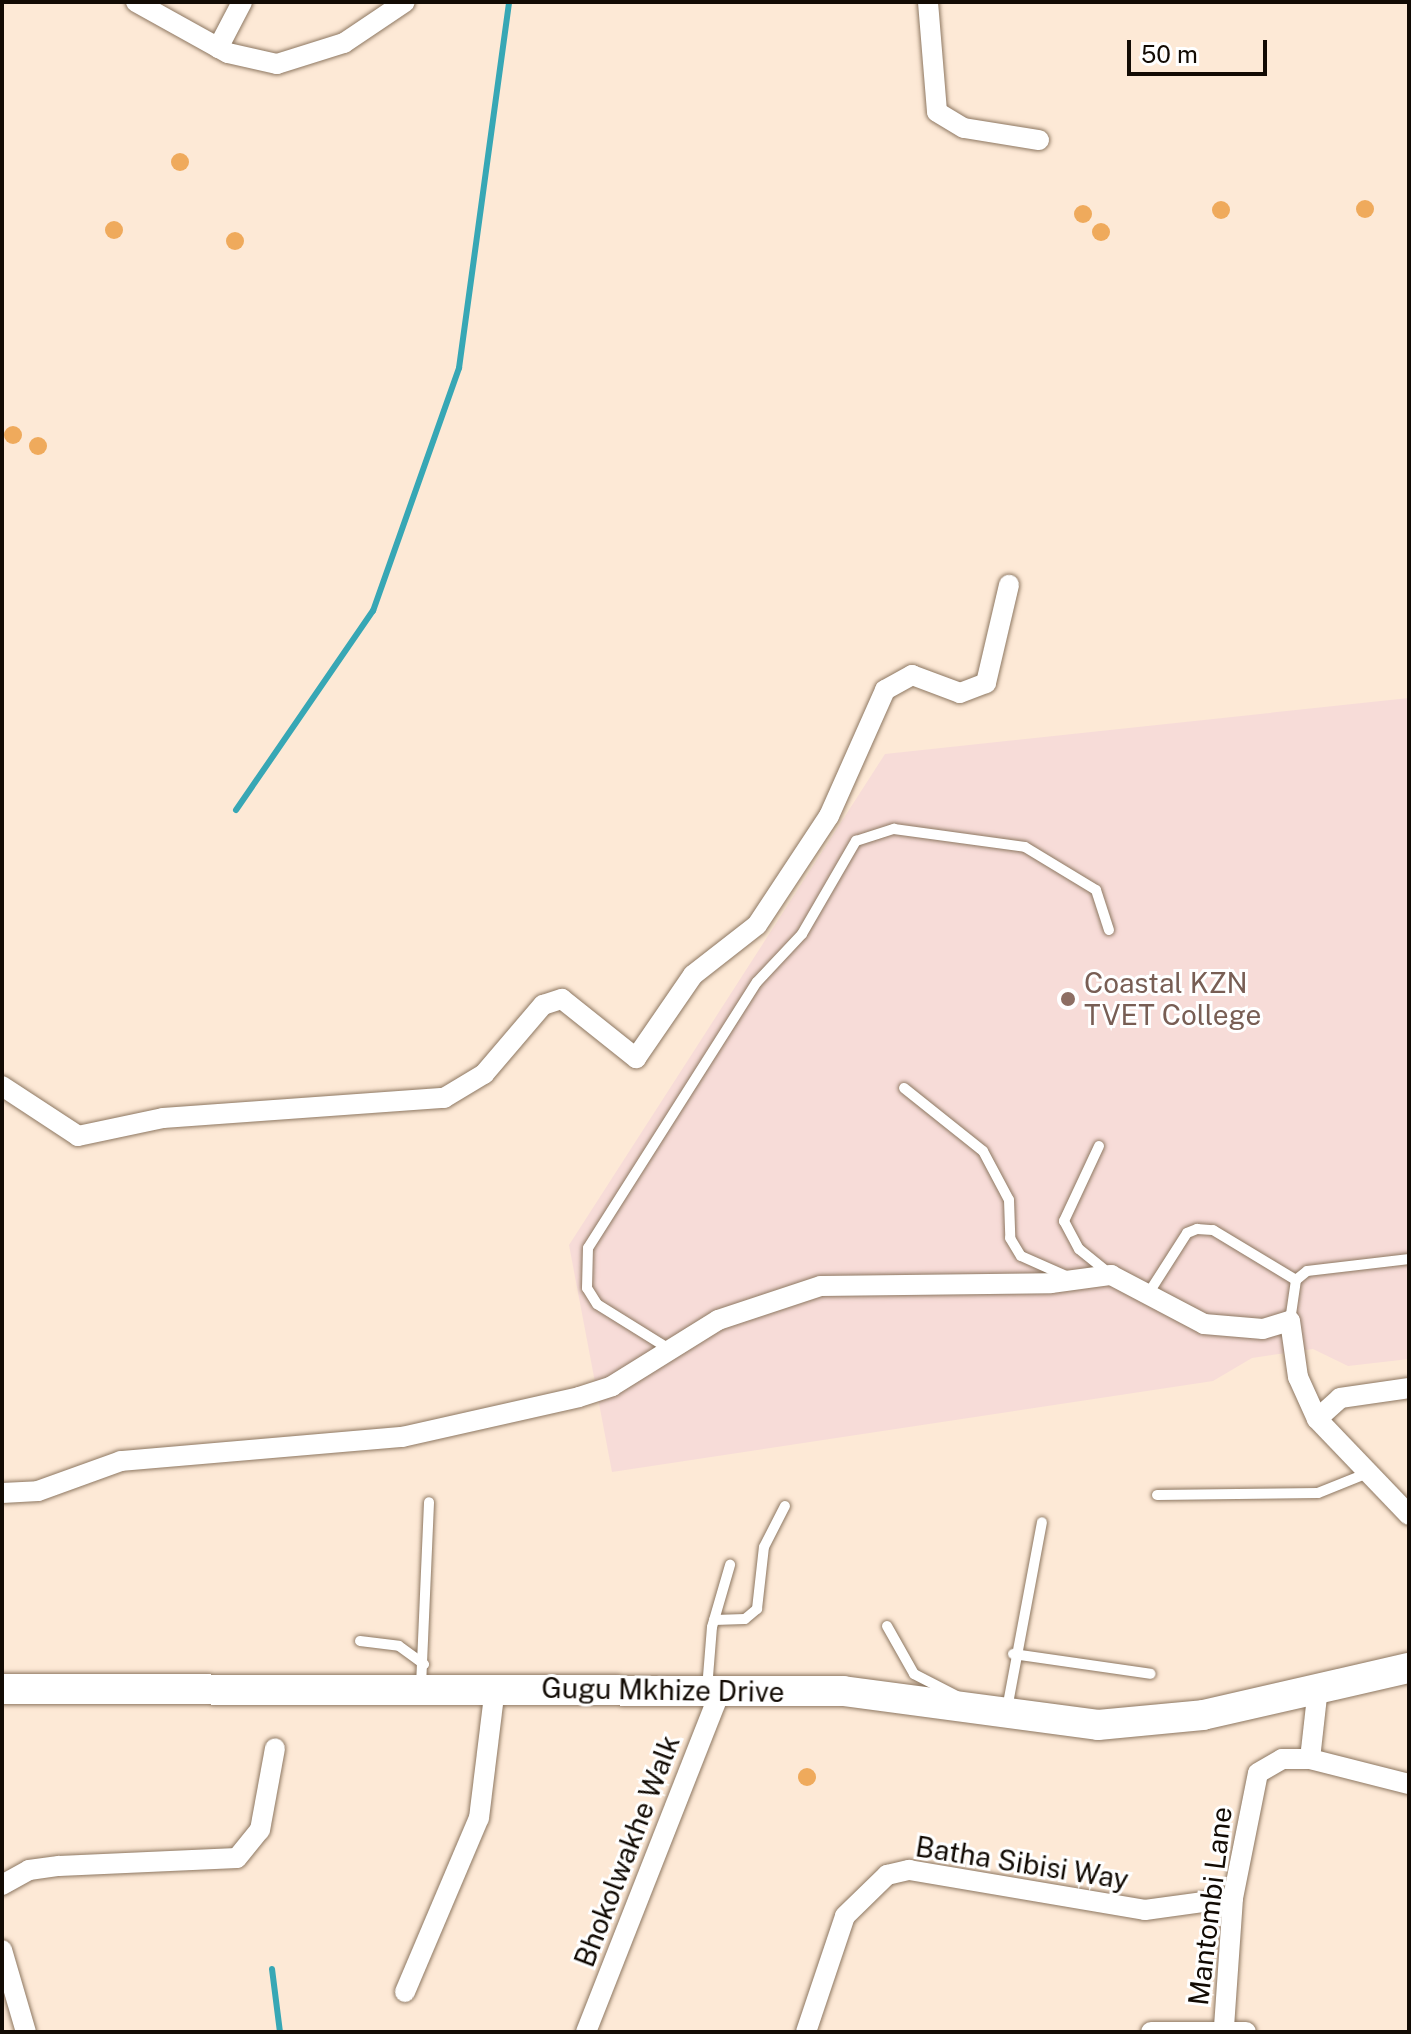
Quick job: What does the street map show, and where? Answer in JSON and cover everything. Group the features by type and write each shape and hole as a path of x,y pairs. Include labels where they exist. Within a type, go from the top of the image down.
{"street":[{"path":"136,2 218,48 259,64 294,62 344,43 405,2"},
{"path":"218,48 242,2"},
{"path":"928,2 937,112 953,125 1039,140"},
{"path":"2,1086 78,1136 163,1118 444,1098 484,1074 543,1005 562,999 636,1058 693,975 757,925 829,816 885,690 912,675 960,693 986,683 1009,585"},
{"path":"2,1493 38,1491 121,1461 402,1437 612,1386 666,1347 729,1315 821,1286 1079,1280 1111,1275 1204,1324 1263,1329 1290,1321 1298,1377 1317,1419 1409,1515"},
{"path":"1317,1419 1340,1398 1409,1388"},
{"name":"Gugu Mkhize Drive","path":"2,1689 422,1676 495,1688 843,1691 1006,1715 1143,1723 1409,1668"},
{"path":"405,1992 479,1818 495,1688"},
{"path":"1318,1688 1310,1759 1409,1784"},
{"name":"Bhokolwakhe Walk","path":"586,2032 714,1691"},
{"path":"2,1885 29,1870 59,1866 237,1858 260,1830 275,1748"},
{"name":"Mantombi Lane","path":"1224,2027 1233,1898 1252,1791 1270,1763 1310,1759"},
{"name":"Batha Sibisi Way","path":"806,2032 845,1916 887,1875 909,1870 1022,1895 1145,1910 1233,1898"},
{"path":"2,1950 26,2032"},
{"path":"1151,2032 1224,2027 1246,2032"}],"lane":[{"path":"666,1347 597,1304 587,1288 588,1248 757,982 802,934 856,841 894,829 1025,847 1096,890 1109,930"},
{"path":"904,1088 983,1151 1009,1200 1010,1238 1021,1256 1079,1280"},
{"path":"1099,1146 1064,1221 1079,1249 1111,1275"},
{"path":"1148,1294 1187,1233 1197,1229 1213,1230 1296,1280"},
{"path":"1296,1280 1320,1268 1409,1259"},
{"path":"1290,1321 1296,1280"},
{"path":"1157,1495 1318,1493 1368,1473"},
{"path":"422,1676 429,1502"},
{"path":"714,1620 745,1619 757,1609 764,1547 785,1506"},
{"path":"1006,1715 1013,1654 1042,1522"},
{"path":"714,1691 714,1620 730,1565"},
{"path":"887,1626 914,1674 968,1709"},
{"path":"360,1641 399,1646 422,1676"},
{"path":"1013,1654 1151,1674"}],"shaded area":[{"name":"Coastal KZN TVET College","path":"1409,698 1409,1359 1348,1366 1313,1349 1252,1358 1213,1381 612,1472 569,1245 885,754"}],"building":[{"path":"176,153 184,153 189,162 187,169 176,171 171,166 171,158"},
{"path":"1361,200 1369,200 1374,209 1372,216 1361,218 1356,213 1356,205"},
{"path":"1217,201 1225,201 1230,210 1228,217 1217,219 1212,214 1212,206"},
{"path":"1079,205 1087,205 1092,214 1090,221 1079,223 1074,218 1074,210"},
{"path":"110,221 118,221 123,230 121,237 110,239 105,234 105,226"},
{"path":"1097,223 1105,223 1110,232 1108,239 1097,241 1092,236 1092,228"},
{"path":"231,232 239,232 244,241 242,248 231,250 226,245 226,237"},
{"path":"9,426 17,426 22,435 20,442 9,444 4,439 4,431"},
{"path":"34,437 42,437 47,446 45,453 34,455 29,450 29,442"},
{"path":"803,1768 811,1768 816,1777 814,1784 803,1786 798,1781 798,1773"}],"waterway":[{"path":"236,810 373,611 459,368 509,2"},
{"path":"272,1969 280,2032"}],"place":[{"name":"Coastal KZN TVET College","path":"1068,999"}]}
